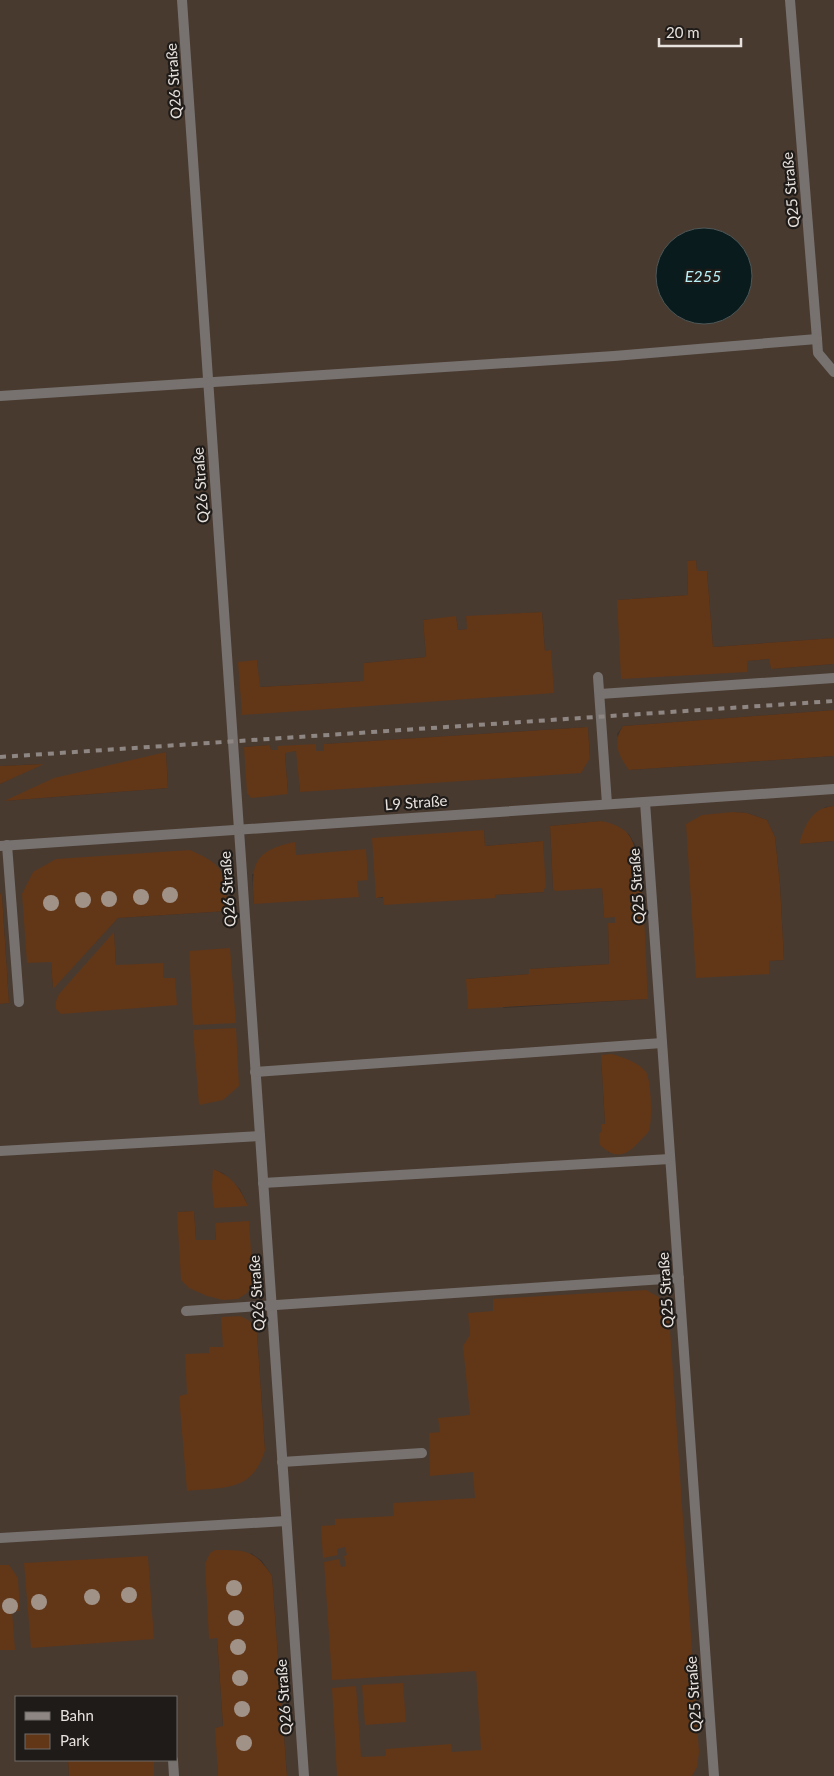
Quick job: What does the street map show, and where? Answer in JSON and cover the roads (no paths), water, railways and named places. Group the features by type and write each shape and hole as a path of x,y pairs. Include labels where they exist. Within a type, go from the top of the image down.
{"lane":[{"name":"Q26 Straße","path":"182,0 304,1776"},
{"name":"Q25 Straße","path":"790,0 818,353 834,372"},
{"path":"0,396 614,356 817,339"},
{"path":"598,677 607,804"},
{"path":"600,694 834,678"},
{"name":"L9 Straße","path":"4,845 834,789"},
{"name":"Q25 Straße","path":"645,802 714,1776"},
{"path":"4,845 19,1002"},
{"path":"255,1072 662,1044"},
{"path":"0,1151 260,1136"},
{"path":"263,1183 670,1159"},
{"path":"186,1311 679,1278"},
{"path":"282,1462 422,1453"},
{"path":"0,1538 286,1521"},
{"path":"173,1761 174,1776"}],"water":[{"name":"E255","path":"704,228 722,232 738,242 748,258 752,276 748,294 738,310 722,320 704,324 686,320 670,310 660,294 656,276 660,258 670,242 686,232"}],"railway":[{"path":"0,757 834,701"}]}
